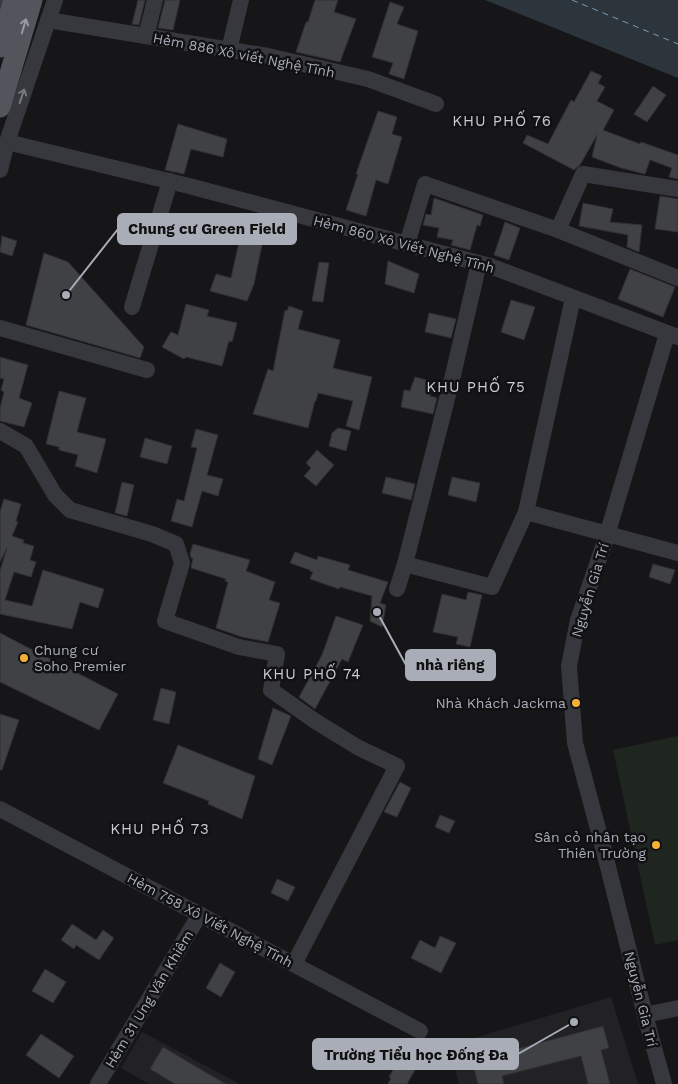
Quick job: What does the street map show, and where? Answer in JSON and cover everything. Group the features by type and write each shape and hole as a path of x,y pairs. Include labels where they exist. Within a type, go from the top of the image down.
{"main road":[{"path":"0,47 14,0"},
{"path":"0,107 32,0"}],"street":[{"path":"0,6 2,0"},
{"path":"0,170 7,142 55,0"},
{"path":"146,36 155,0"},
{"path":"229,50 241,0"},
{"name":"Hẻm 886 Xô viết Nghệ Tĩnh","path":"48,20 268,56 368,79 436,104"},
{"name":"Hẻm 860 Xô Viết Nghệ Tĩnh","path":"7,142 170,181 479,263 673,335"},
{"path":"678,188 583,174 558,230 678,278"},
{"path":"132,306 170,181"},
{"name":"Hẻm 860 Xô Viết Nghệ Tĩnh","path":"407,244 425,184 558,230"},
{"path":"396,589 406,564 479,263"},
{"path":"406,564 492,587 526,512 573,298"},
{"path":"0,328 146,370"},
{"name":"Nguyễn Gia Trí","path":"664,1084 574,743 569,666 578,620 673,335"},
{"path":"0,431 26,446 55,495 70,510 152,534 176,544 182,563 165,621 239,647 277,654 271,690 315,721 359,748 397,766 294,964"},
{"path":"526,512 678,553"},
{"name":"Hẻm 758 Xô Viết Nghệ Tĩnh","path":"0,809 420,1031"},
{"name":"Hẻm 31 Ung Văn Khiêm","path":"98,1084 200,914"},
{"path":"645,1015 678,1008"}],"shaded area":[{"path":"485,0 678,0 678,78"},
{"name":"Sân cỏ nhân tạo Thiên Trường","path":"678,736 678,940 655,945 613,750"},
{"path":"611,997 638,1084 459,1084 448,1046"},
{"path":"142,1032 240,1084 149,1084 121,1068"}],"building":[{"path":"138,0 145,0 139,25 132,24"},
{"path":"165,0 180,0 173,30 158,28"},
{"path":"315,0 338,0 334,12 356,19 340,62 296,52"},
{"path":"390,2 404,7 397,24 418,31 404,79 389,74 393,63 372,57"},
{"path":"591,71 602,76 598,83 605,87 597,101 614,110 603,130 640,144 641,142 678,155 678,179 669,177 672,168 650,160 645,174 621,168 592,157 597,135 580,165 574,170 523,143 527,135 548,144 571,100 574,102"},
{"path":"653,86 666,95 647,122 634,114"},
{"path":"378,111 397,117 392,134 402,137 388,184 376,180 366,216 346,210 358,174 356,174"},
{"path":"178,124 227,139 223,157 191,149 184,174 165,170"},
{"path":"660,196 678,199 678,232 655,229"},
{"path":"434,198 483,215 480,226 477,225 470,250 451,245 453,240 437,237 439,228 423,225 426,214 431,215"},
{"path":"583,203 613,209 610,222 642,225 639,252 627,247 628,235 579,226"},
{"path":"505,222 520,228 509,260 494,255"},
{"path":"242,229 264,235 254,284 247,301 210,291 216,274 231,278"},
{"path":"2,236 17,241 12,256 0,252"},
{"path":"44,253 68,262 144,347 140,358 26,325"},
{"path":"388,261 419,274 414,293 385,284"},
{"path":"319,262 329,263 323,302 312,301"},
{"path":"630,269 675,287 663,317 618,299"},
{"path":"511,300 535,307 524,340 501,332"},
{"path":"186,304 209,310 207,316 237,323 232,342 229,341 222,366 186,357 184,359 162,347 171,332 178,335"},
{"path":"289,306 303,311 298,329 340,340 333,368 372,377 359,430 346,426 353,401 318,393 308,428 253,414 268,369 273,371 285,310 287,311"},
{"path":"429,313 456,319 451,338 425,332"},
{"path":"0,357 28,365 19,398 32,403 24,427 0,421 0,408 4,392 1,390 4,379 0,378"},
{"path":"415,377 434,382 430,396 437,398 433,414 401,407 404,390 410,391"},
{"path":"59,391 86,398 77,432 106,439 97,473 75,466 78,455 46,444"},
{"path":"338,428 351,431 346,451 329,446 332,433"},
{"path":"196,429 218,435 207,475 223,479 218,496 202,491 192,527 171,521 177,499 184,501 197,448 191,447"},
{"path":"145,438 172,446 167,464 140,457"},
{"path":"317,450 334,465 316,486 304,476 311,468 306,463"},
{"path":"386,477 415,484 411,500 382,493"},
{"path":"452,477 480,483 476,502 448,495"},
{"path":"122,482 134,485 127,516 115,513"},
{"path":"4,499 21,504 16,521 18,522 12,536 24,540 23,543 34,546 30,560 36,562 31,577 14,572 5,600 32,606 43,570 104,589 98,608 80,602 72,629 0,614 0,571 7,548 0,562 0,512"},
{"path":"193,544 250,560 246,571 275,582 269,600 280,603 268,642 242,637 216,628 228,582 225,581 226,579 191,568 193,558 191,558 190,554"},
{"path":"295,552 317,560 318,556 350,565 348,570 388,582 380,603 386,605 382,627 370,621 372,596 340,587 339,589 310,579 313,572 290,563"},
{"path":"653,564 675,570 670,584 649,577"},
{"path":"468,592 482,595 470,647 456,644 458,637 433,632 442,594 466,600"},
{"path":"336,616 363,625 348,662 342,659 315,709 299,697 322,655"},
{"name":"Chung cư Soho Premier","path":"0,633 118,694 99,730 0,682"},
{"path":"161,688 176,692 169,724 153,720"},
{"path":"273,708 291,716 272,765 258,759"},
{"path":"0,714 19,720 2,770 0,770"},
{"path":"178,745 255,776 242,819 208,804 209,801 163,783"},
{"path":"400,782 411,788 397,817 384,812"},
{"path":"440,815 455,821 449,833 435,827"},
{"path":"277,879 295,887 288,901 271,893"},
{"path":"72,924 96,940 103,930 114,938 99,960 76,945 74,949 61,940"},
{"path":"440,936 456,943 441,973 411,958 420,940 435,948"},
{"path":"220,963 235,972 221,997 206,988"},
{"path":"45,969 66,982 53,1003 32,991"},
{"path":"603,1026 609,1048 601,1050 610,1084 588,1084 581,1056 502,1076 504,1084 478,1084 472,1061"},
{"path":"41,1034 74,1056 59,1078 26,1055"},
{"path":"163,1047 226,1084 175,1084 150,1069"},
{"path":"403,1052 420,1061 407,1084 388,1084 391,1078 389,1077"}],"ferry route":[{"path":"572,0 678,44"}],"place":[{"name":"Chung cư Green Field","path":"66,295"},
{"name":"nhà riêng","path":"377,612"},
{"name":"Chung cư Soho Premier","path":"24,658"},
{"name":"Nhà Khách Jackma","path":"576,703"},
{"name":"Sân cỏ nhân tạo Thiên Trường","path":"656,845"},
{"name":"Trường Tiểu học Đống Đa","path":"574,1022"}],"district":[{"name":"KHU PHỐ 76","path":"502,121"},
{"name":"KHU PHỐ 75","path":"476,387"},
{"name":"KHU PHỐ 74","path":"312,674"},
{"name":"KHU PHỐ 73","path":"160,829"}]}
